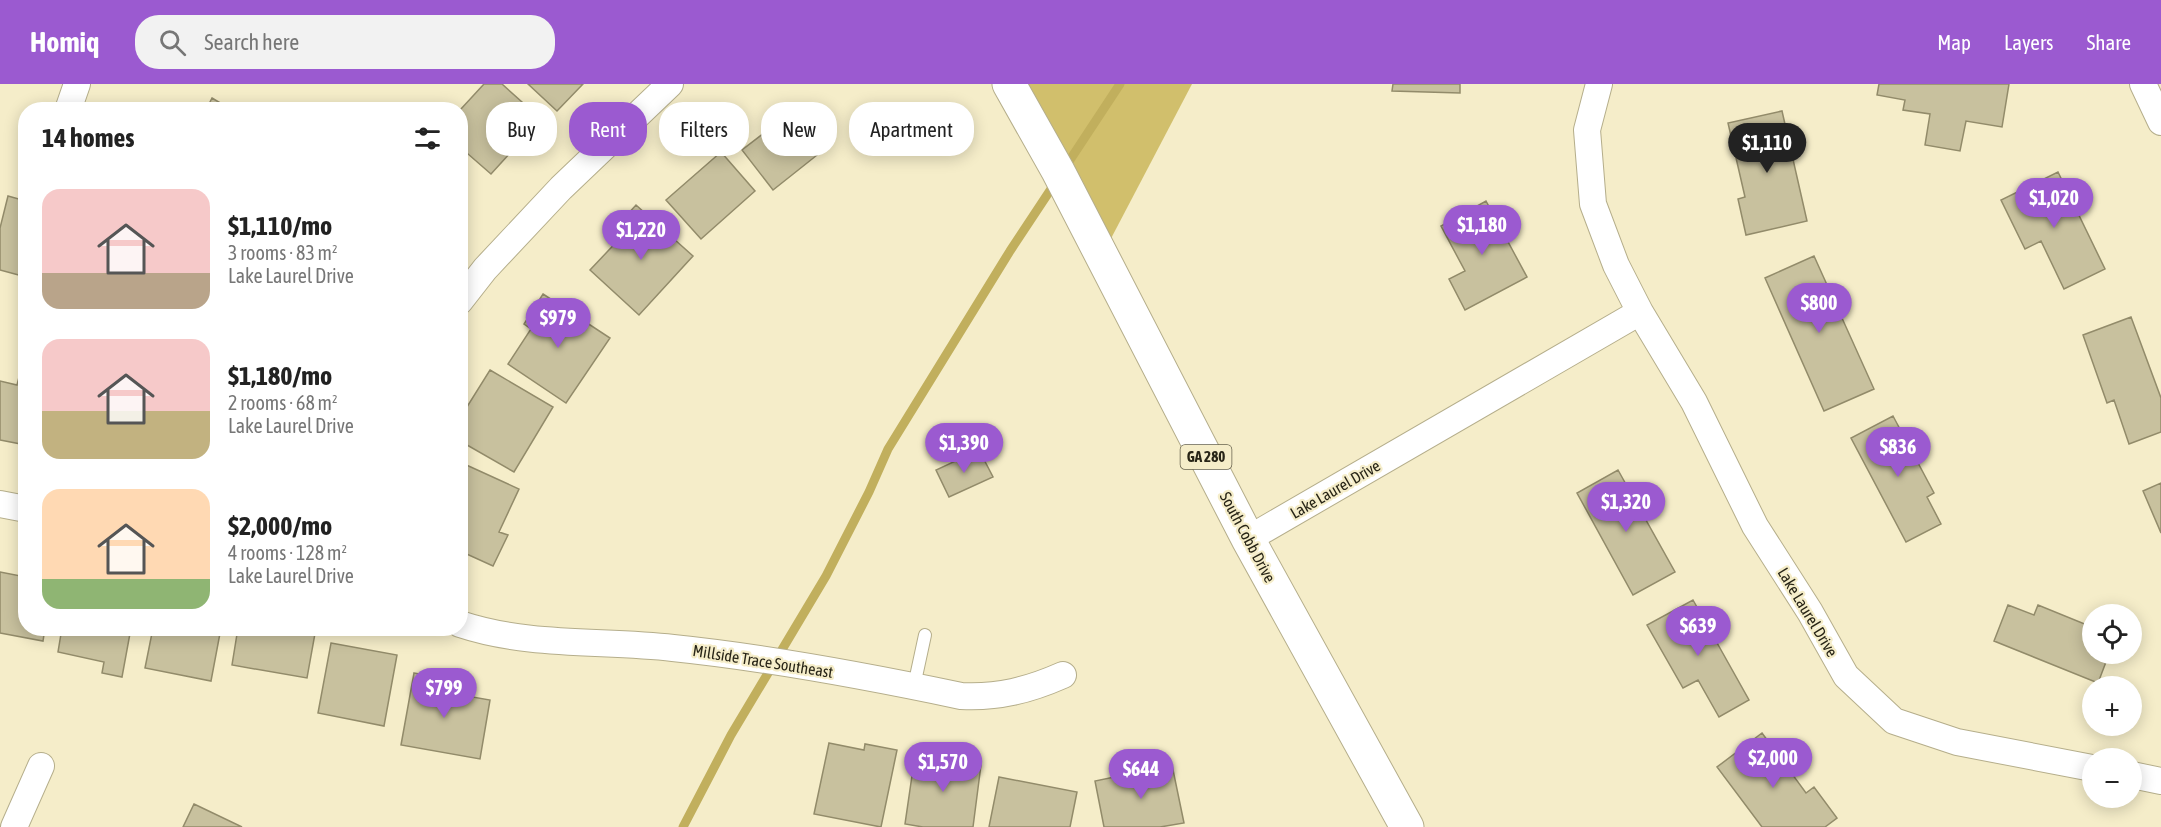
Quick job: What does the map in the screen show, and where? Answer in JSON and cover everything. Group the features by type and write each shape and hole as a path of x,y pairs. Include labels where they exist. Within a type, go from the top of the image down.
{"main road":[{"name":"South Cobb Drive","path":"1009,84 1058,171 1248,539 1407,827"}],"street":[{"path":"71,102 78,84"},
{"path":"468,291 485,269 561,188 670,84"},
{"name":"Lake Laurel Drive","path":"1599,84 1587,130 1593,204 1616,265 1640,312 1694,402 1755,526 1810,612 1845,676 1894,721 1956,742 2082,766"},
{"path":"2143,84 2161,122"},
{"name":"Lake Laurel Drive","path":"1248,539 1640,312"},
{"path":"0,504 18,507"},
{"name":"Millside Trace Southeast","path":"468,627 521,639 617,643 724,654 961,696 988,697 1037,687 1063,675"},
{"path":"14,827 41,766"},
{"path":"2142,778 2161,781"}],"lane":[{"path":"914,686 925,635"}],"shaded area":[{"path":"1009,84 1192,84 1106,248"}],"building":[{"path":"484,84 502,84 522,102 486,102 486,156 507,156 491,174 468,154 468,102"},
{"path":"528,84 583,84 557,111 557,102 547,102"},
{"path":"1393,84 1460,84 1460,93 1392,91"},
{"path":"1879,84 2009,84 2002,127 1966,121 1960,151 1925,145 1930,114 1903,110 1905,100 1877,95"},
{"path":"1782,111 1807,221 1746,235 1738,199 1745,197 1728,123"},
{"path":"761,135 761,156 816,156 773,190 747,156 749,156 749,145"},
{"path":"716,156 724,156 755,191 701,239 666,200"},
{"path":"2058,172 2105,269 2064,289 2041,241 2025,249 2001,200"},
{"path":"8,196 18,199 18,275 0,270 0,228"},
{"path":"1486,201 1527,277 1465,310 1449,279 1465,271 1441,226"},
{"path":"636,205 693,256 639,315 590,270 624,234 616,227"},
{"path":"1814,256 1874,389 1824,411 1765,278"},
{"path":"543,294 610,338 566,403 508,364 531,329 524,324"},
{"path":"2131,317 2161,398 2161,432 2129,444 2114,400 2107,403 2083,335"},
{"path":"490,370 553,407 514,472 468,446 468,405"},
{"path":"0,381 17,385 18,381 18,443 0,440"},
{"path":"1893,416 1934,493 1927,497 1941,524 1906,542 1851,438"},
{"path":"979,450 993,477 949,497 936,470"},
{"path":"468,466 519,489 499,532 508,535 493,566 468,555"},
{"path":"1618,470 1675,572 1633,595 1577,493"},
{"path":"2161,483 2161,533 2143,491"},
{"path":"0,572 18,575 18,636 44,636 43,641 0,633"},
{"path":"1693,600 1749,700 1719,717 1698,680 1683,688 1647,625"},
{"path":"2008,605 2034,615 2038,605 2082,623 2082,664 2105,664 2101,676 2082,677 1994,641"},
{"path":"61,636 130,636 122,677 102,673 104,662 58,652"},
{"path":"151,636 219,636 211,681 145,668"},
{"path":"237,636 315,636 307,678 232,665"},
{"path":"331,643 397,655 384,726 318,713"},
{"path":"414,673 446,679 444,692 490,700 480,759 401,745"},
{"path":"1762,733 1806,793 1814,787 1837,818 1825,827 1762,827 1717,767"},
{"path":"829,743 864,750 865,744 897,750 881,827 814,814"},
{"path":"915,755 981,765 973,827 923,827 905,824"},
{"path":"1172,765 1184,823 1160,827 1104,827 1095,781"},
{"path":"999,777 1077,792 1070,827 989,827"},
{"path":"194,804 242,827 183,827"}],"waterway":[{"path":"1064,169 1120,84"},
{"path":"683,827 731,735 826,576 888,449 1010,251 1055,183"}]}
